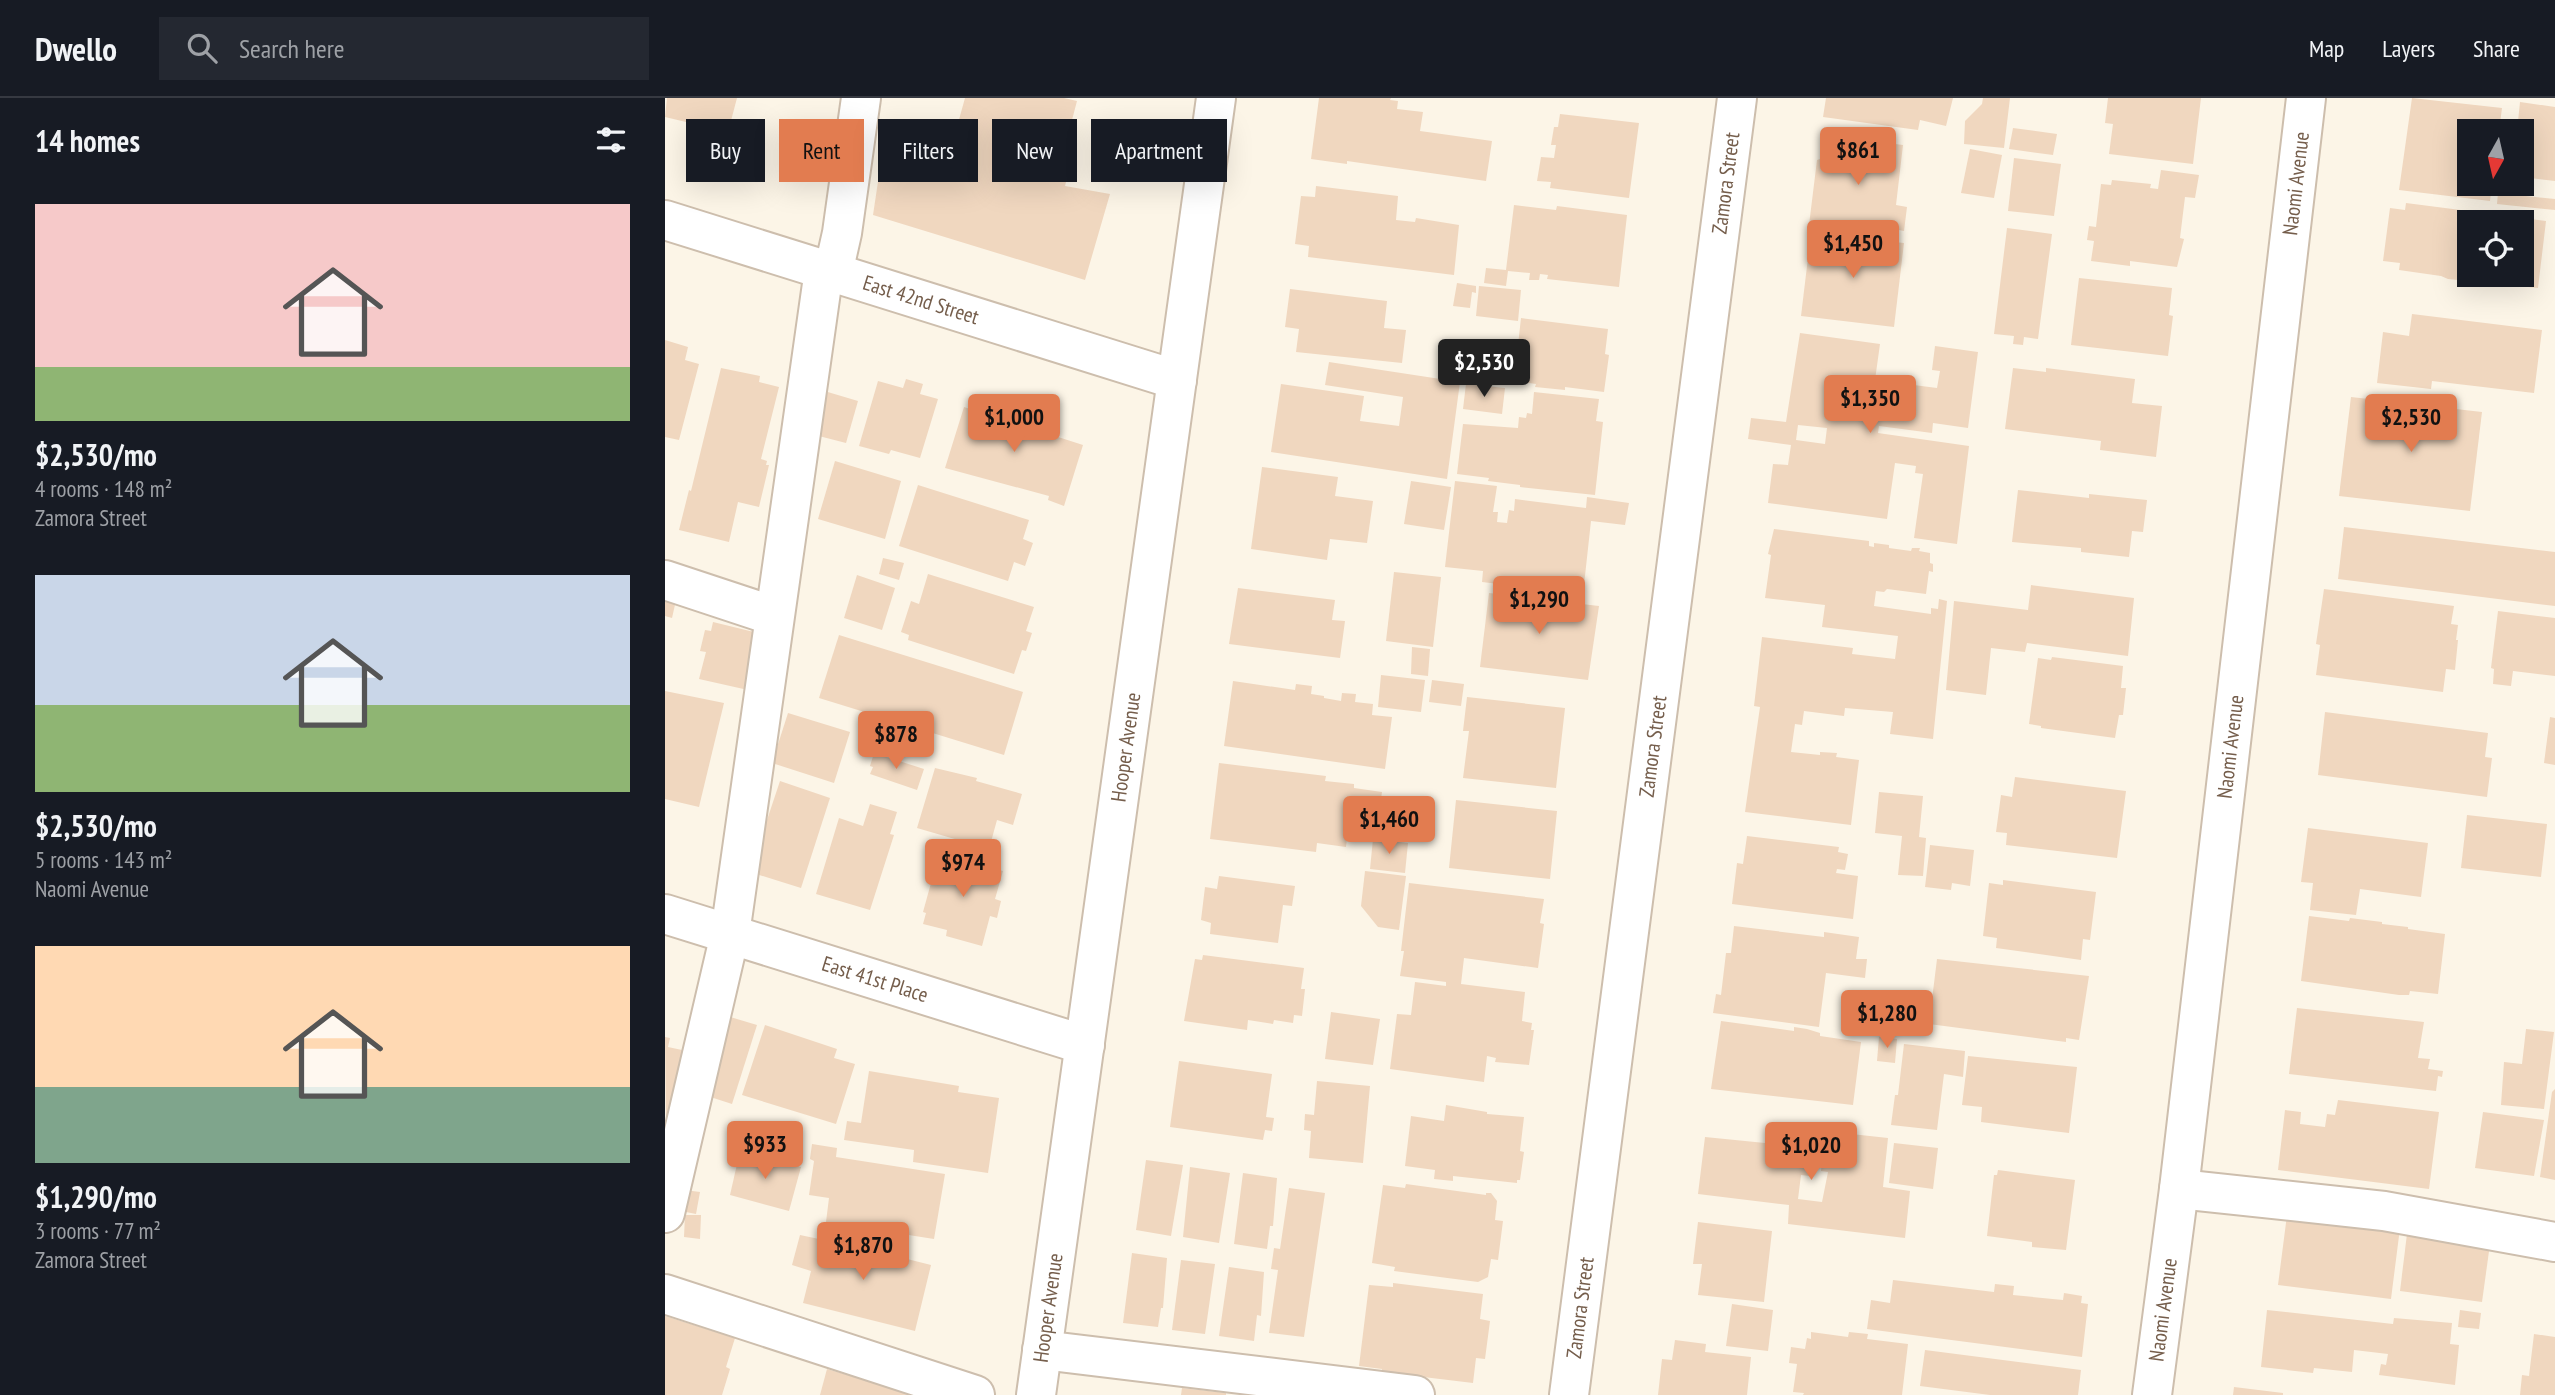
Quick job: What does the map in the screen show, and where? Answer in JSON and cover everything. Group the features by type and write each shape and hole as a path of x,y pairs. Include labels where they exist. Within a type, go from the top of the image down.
{"street":[{"path":"665,1213 730,934 774,616 829,271 842,233 862,98"},
{"name":"Hooper Avenue","path":"1036,1395 1216,98"},
{"name":"Zamora Street","path":"1569,1395 1737,98"},
{"name":"Naomi Avenue","path":"2153,1395 2306,98"},
{"name":"East 42nd Street","path":"665,220 1177,380"},
{"path":"665,580 774,616"},
{"name":"East 41st Place","path":"665,914 1084,1045"},
{"path":"2179,1189 2383,1211 2555,1242"},
{"path":"665,1294 975,1395"},
{"path":"1042,1350 1415,1395"}],"building":[{"path":"667,98 737,98 731,119 686,119 686,122 665,117"},
{"path":"965,98 1064,98 1077,101 1072,119 992,119 992,182 1066,182 1065,186 1110,194 1085,280 873,215 878,182 978,182 978,119 959,119"},
{"path":"1319,98 1391,98 1390,100 1398,101 1397,109 1423,112 1420,131 1492,141 1486,181 1347,161 1347,164 1311,159"},
{"path":"1826,98 1953,98 1946,126 1920,120 1918,130 1823,117"},
{"path":"1983,98 2010,98 2004,148 1964,144 1965,121 1982,104"},
{"path":"2108,98 2201,98 2193,164 2109,154 2113,124 2105,123"},
{"path":"2412,98 2502,108 2501,119 2457,119 2457,196 2491,196 2490,201 2399,190"},
{"path":"2520,102 2555,107 2555,181 2534,178 2534,119 2518,119"},
{"path":"1560,114 1639,123 1629,198 1550,188 1551,182 1537,181 1541,157 1554,158 1556,145 1551,145 1554,127 1558,127"},
{"path":"2013,128 2057,134 2053,155 2009,149"},
{"path":"1824,135 1903,145 1896,205 1907,207 1904,231 1893,229 1893,236 1809,225 1817,160 1820,159"},
{"path":"1970,149 2002,155 1994,198 1961,193"},
{"path":"2014,158 2061,164 2054,216 2008,211"},
{"path":"2161,170 2199,175 2195,198 2185,197 2180,238 2184,239 2177,267 2130,261 2130,266 2091,261 2094,241 2087,240 2089,226 2096,227 2101,184 2111,185 2112,180 2151,184 2150,188 2158,189"},
{"path":"1316,186 1398,196 1396,220 1415,222 1416,218 1459,225 1454,275 1308,257 1309,246 1295,244 1301,196 1315,197"},
{"path":"2498,196 2526,196 2555,199 2555,210 2497,204"},
{"path":"2406,203 2460,210 2457,210 2457,280 2399,270 2400,263 2383,261 2390,208 2405,210"},
{"path":"1514,205 1556,210 1557,206 1627,215 1619,287 1547,279 1548,275 1540,274 1539,280 1529,280 1530,273 1508,271 1506,286 1484,283 1486,268 1506,270"},
{"path":"2534,219 2546,221 2538,288 2528,287 2534,287"},
{"path":"2007,228 2052,234 2038,339 2024,337 2023,345 2013,344 2014,336 1994,334"},
{"path":"1811,233 1904,243 1894,327 1801,316"},
{"path":"2079,278 2172,288 2169,315 2173,316 2168,356 2071,345"},
{"path":"1457,283 1476,286 1476,293 1472,292 1470,308 1453,306"},
{"path":"1479,286 1521,290 1518,321 1476,316"},
{"path":"1290,289 1387,301 1384,328 1406,330 1402,363 1296,352 1299,329 1285,327"},
{"path":"2412,314 2542,330 2534,393 2432,381 2431,389 2377,383 2383,332 2409,336"},
{"path":"1521,318 1608,329 1605,354 1609,355 1604,392 1565,387 1565,390 1535,387 1536,384 1514,381"},
{"path":"1800,333 1880,344 1875,380 1937,388 1940,371 1932,370 1935,346 1978,352 1968,428 1933,423 1932,433 1879,426 1878,433 1969,446 1957,544 1914,538 1923,474 1915,473 1916,466 1895,463 1887,519 1768,503 1773,464 1788,465 1791,445 1748,439 1751,418 1786,422","holes":["1798,425 1827,428 1825,444 1796,440"]},
{"path":"665,340 688,347 685,360 699,364 679,440 665,437"},
{"path":"1329,362 1460,382 1447,479 1271,452 1281,384 1364,396 1360,421 1399,426 1403,397 1325,385"},
{"path":"721,368 760,376 759,382 779,387 761,459 769,465 759,507 738,502 729,542 679,530"},
{"path":"2013,368 2046,372 2046,368 2135,379 2132,403 2162,406 2156,457 2100,450 2101,441 2005,429"},
{"path":"906,379 923,384 920,394 938,399 920,458 891,450 889,454 859,446 878,381 903,388"},
{"path":"1466,384 1505,388 1502,414 1463,409"},
{"path":"821,390 858,401 846,443 815,435"},
{"path":"1534,392 1599,399 1596,421 1603,422 1595,495 1520,487 1488,481 1489,478 1457,474 1463,424 1518,428 1519,417 1526,418 1527,413 1532,414"},
{"path":"2351,397 2482,412 2470,511 2339,496"},
{"path":"964,407 992,416 995,407 1008,410 1005,420 1041,431 1044,422 1058,426 1055,436 1083,445 1064,506 1048,500 1049,496 945,468"},
{"path":"835,461 901,481 885,539 818,519"},
{"path":"1262,467 1338,477 1335,496 1373,501 1367,543 1330,539 1327,560 1251,549"},
{"path":"1411,481 1451,487 1444,530 1404,524"},
{"path":"1455,481 1497,486 1493,512 1498,512 1497,522 1507,523 1509,510 1514,511 1515,499 1586,508 1587,497 1629,503 1625,525 1591,521 1583,594 1482,582 1483,571 1445,567"},
{"path":"918,485 1029,520 1023,539 1033,543 1025,566 1014,562 1008,581 899,546"},
{"path":"2018,490 2089,498 2089,494 2147,500 2143,532 2132,531 2129,557 2081,552 2081,548 2012,542"},
{"path":"2344,527 2555,552 2555,606 2338,579"},
{"path":"1774,529 1869,541 1869,546 1874,547 1874,543 1911,551 1912,548 1920,548 1919,551 1930,553 1930,563 1933,564 1933,572 1929,571 1926,594 1887,589 1884,592 1876,591 1874,606 1931,614 1931,608 1938,609 1939,599 1947,601 1933,739 1890,734 1893,712 1845,708 1844,716 1804,711 1802,725 1795,724 1791,752 1820,755 1820,752 1837,753 1836,757 1859,760 1851,825 1745,812 1760,707 1754,706 1762,637 1853,648 1852,654 1895,659 1898,636 1822,627 1825,605 1765,598 1771,555 1768,554"},
{"path":"883,558 904,563 899,580 879,574"},
{"path":"1394,572 1441,577 1433,647 1386,641"},
{"path":"928,574 1034,607 1026,631 1032,633 1026,651 1022,650 1014,674 908,640 909,635 901,632 911,601 919,604"},
{"path":"857,575 895,588 882,630 844,618"},
{"path":"2031,585 2134,598 2128,656 2027,643 2025,652 1991,648 1986,695 1946,690 1954,601 2028,610"},
{"path":"1238,588 1335,600 1332,620 1345,621 1340,658 1229,644"},
{"path":"2324,589 2454,606 2451,624 2458,625 2455,670 2446,669 2443,692 2316,675 2320,645 2316,644"},
{"path":"665,593 677,596 672,618 665,616"},
{"path":"1489,593 1599,606 1588,680 1480,667"},
{"path":"2498,611 2555,618 2555,676 2513,671 2511,686 2493,684 2494,669 2491,668"},
{"path":"713,622 762,634 748,690 699,679 706,652 700,651 705,630 711,631"},
{"path":"839,635 1023,692 1004,755 819,698"},
{"path":"1412,647 1430,649 1428,676 1411,674"},
{"path":"2052,657 2123,666 2121,688 2126,688 2123,715 2119,715 2115,738 2029,724 2038,658 2051,660"},
{"path":"1381,675 1425,680 1421,712 1378,707"},
{"path":"1432,680 1464,684 1461,706 1429,702"},
{"path":"1233,681 1295,690 1296,684 1312,686 1311,694 1341,701 1342,693 1356,694 1355,702 1373,704 1372,715 1392,717 1385,769 1224,746"},
{"path":"665,691 724,703 699,807 665,799"},
{"path":"1467,697 1565,708 1556,788 1463,778 1469,731 1463,731"},
{"path":"2325,712 2488,733 2485,757 2492,758 2487,797 2318,775"},
{"path":"788,713 850,732 834,783 772,763"},
{"path":"2550,717 2555,718 2555,765 2544,763"},
{"path":"874,753 924,769 917,790 870,774"},
{"path":"1219,763 1326,776 1325,781 1354,784 1354,788 1382,792 1378,821 1365,825 1349,823 1346,847 1317,843 1316,852 1210,839"},
{"path":"935,768 977,778 976,781 1022,794 1013,825 997,820 989,849 917,828"},
{"path":"2015,777 2126,791 2117,858 2006,845 2007,833 1996,832 2001,795 2012,797"},
{"path":"780,781 830,798 801,888 756,874 758,847"},
{"path":"1879,792 1923,796 1919,837 1926,838 1923,876 1898,875 1902,836 1875,833"},
{"path":"1456,800 1557,811 1550,879 1449,868"},
{"path":"870,804 897,812 890,834 894,835 870,910 816,894 839,818 863,826"},
{"path":"2467,815 2547,824 2541,877 2461,868"},
{"path":"2308,828 2428,843 2421,897 2360,889 2356,915 2310,910 2313,883 2301,882"},
{"path":"1747,836 1839,847 1838,852 1848,854 1845,870 1837,869 1836,873 1858,876 1853,919 1732,904 1737,863 1743,864"},
{"path":"1373,839 1408,843 1405,873 1370,869"},
{"path":"1930,845 1974,850 1970,886 1952,883 1951,890 1925,887"},
{"path":"939,854 1003,871 995,899 1001,901 997,918 990,916 982,946 946,936 947,930 923,924 926,913 923,912"},
{"path":"1365,871 1406,876 1399,930 1378,927 1361,906"},
{"path":"1219,876 1295,886 1292,906 1283,905 1278,943 1210,934 1211,923 1201,920 1205,887 1217,889"},
{"path":"2003,880 2096,892 2090,940 2083,939 2081,960 1996,948 1997,938 1983,936 1989,883 2003,885"},
{"path":"1409,883 1544,899 1540,923 1544,924 1538,968 1464,958 1461,984 1525,992 1522,1021 1532,1023 1531,1030 1534,1030 1529,1065 1495,1062 1496,1058 1487,1056 1484,1082 1390,1069 1397,1014 1411,1015 1415,982 1446,986 1446,982 1400,976"},
{"path":"2309,916 2382,922 2445,934 2438,994 2410,991 2409,995 2399,995 2301,981"},
{"path":"1734,926 1824,937 1824,932 1859,937 1856,959 1867,959 1865,978 1826,973 1819,1027 1713,1013 1716,994 1721,995 1726,953 1731,953"},
{"path":"1203,955 1304,968 1301,989 1305,989 1302,1016 1294,1015 1293,1023 1274,1020 1273,1024 1248,1020 1247,1030 1184,1021 1195,959 1202,960"},
{"path":"1937,959 2089,976 2079,1040 2066,1038 2066,1042 1929,1024"},
{"path":"1845,996 1902,1003 1898,1035 1841,1031"},
{"path":"2297,1008 2424,1022 2418,1058 2430,1059 2428,1069 2443,1071 2442,1077 2438,1076 2436,1091 2289,1074"},
{"path":"1331,1012 1380,1019 1373,1065 1325,1059"},
{"path":"717,1013 757,1025 732,1104 695,1092"},
{"path":"1721,1021 1794,1031 1794,1027 1820,1033 1820,1036 1861,1042 1853,1105 1711,1089"},
{"path":"765,1025 837,1049 834,1058 855,1064 836,1124 742,1095"},
{"path":"2526,1029 2554,1032 2544,1109 2501,1105 2504,1062 2522,1064"},
{"path":"665,1037 670,1038 668,1047 682,1050 666,1120"},
{"path":"1879,1037 1897,1039 1895,1063 1877,1061"},
{"path":"1904,1044 1965,1051 1963,1077 1944,1074 1937,1130 1891,1125 1895,1095 1898,1095"},
{"path":"1968,1056 2077,1067 2069,1133 1981,1122 1982,1107 1962,1105"},
{"path":"1179,1061 1272,1074 1266,1117 1274,1118 1272,1131 1265,1130 1263,1140 1170,1127"},
{"path":"869,1071 959,1086 958,1092 999,1098 988,1173 913,1162 914,1150 844,1140 847,1121 861,1123"},
{"path":"1317,1081 1370,1086 1363,1163 1309,1158 1311,1131 1304,1130 1305,1114 1314,1115"},
{"path":"2555,1089 2555,1180 2540,1177 2552,1092"},
{"path":"2338,1100 2439,1112 2429,1189 2278,1170 2285,1110 2301,1112 2300,1124 2325,1127 2327,1114 2335,1115"},
{"path":"1446,1105 1487,1114 1524,1117 1520,1151 1524,1152 1520,1180 1517,1180 1517,1183 1453,1176 1453,1181 1434,1179 1435,1170 1405,1166 1411,1116 1444,1121"},
{"path":"2483,1112 2544,1120 2534,1176 2475,1168"},
{"path":"1833,1132 1888,1138 1883,1187 1910,1191 1905,1238 1788,1224 1789,1205 1698,1194 1705,1137 1814,1148 1810,1176 1801,1175 1798,1199 1822,1202 1828,1172 1821,1171 1822,1159 1830,1160"},
{"path":"1894,1143 1938,1148 1933,1189 1889,1183"},
{"path":"812,1144 837,1148 836,1157 945,1174 934,1239 826,1222 829,1198 809,1195 814,1161 810,1159"},
{"path":"740,1151 801,1167 789,1211 730,1195"},
{"path":"1146,1160 1183,1165 1171,1236 1136,1230"},
{"path":"1190,1167 1230,1173 1219,1243 1183,1237"},
{"path":"1998,1170 2075,1180 2066,1250 2032,1247 2032,1242 1987,1236 1994,1175 1997,1175"},
{"path":"1243,1173 1277,1178 1273,1226 1270,1226 1267,1249 1234,1244"},
{"path":"1406,1184 1486,1195 1491,1193 1497,1201 1495,1220 1503,1221 1498,1260 1491,1259 1488,1277 1478,1282 1394,1271 1395,1267 1372,1263 1383,1185 1405,1188"},
{"path":"1289,1188 1325,1193 1304,1337 1269,1333 1278,1270 1271,1269 1274,1248 1280,1249"},
{"path":"685,1190 700,1192 696,1214 681,1211"},
{"path":"685,1215 701,1215 700,1239 684,1237"},
{"path":"2287,1215 2370,1219 2369,1229 2389,1231 2400,1228 2391,1299 2278,1285"},
{"path":"1698,1222 1772,1231 1764,1302 1698,1295 1702,1264 1693,1264"},
{"path":"2407,1234 2490,1244 2482,1302 2400,1291"},
{"path":"800,1235 820,1237 931,1265 915,1331 803,1303 811,1271 792,1265"},
{"path":"1132,1253 1167,1258 1163,1308 1158,1327 1123,1323"},
{"path":"1181,1260 1215,1264 1205,1334 1172,1330"},
{"path":"1229,1267 1264,1272 1261,1316 1257,1315 1254,1341 1219,1336"},
{"path":"1893,1280 1994,1292 1995,1284 2014,1286 2013,1295 2063,1300 2064,1293 2082,1296 2081,1303 2088,1304 2082,1357 1867,1329 1871,1300 1890,1303"},
{"path":"1393,1283 1483,1294 1480,1319 1490,1321 1485,1359 1476,1358 1473,1383 1382,1372 1382,1369 1359,1366 1369,1285 1393,1287"},
{"path":"1732,1304 1773,1310 1768,1351 1726,1346"},
{"path":"2267,1310 2393,1324 2394,1318 2452,1323 2450,1344 2459,1345 2455,1385 2379,1375 2381,1364 2386,1365 2388,1354 2354,1350 2352,1372 2314,1368 2313,1373 2261,1367"},
{"path":"2460,1310 2481,1313 2479,1329 2458,1327"},
{"path":"665,1316 735,1338 726,1367 730,1369 722,1395 665,1395"},
{"path":"1811,1332 1848,1337 1849,1332 1868,1334 1867,1339 1908,1344 1902,1395 1803,1395 1804,1393 1793,1392 1797,1364 1789,1363 1791,1347 1805,1349 1807,1338 1811,1339"},
{"path":"2534,1334 2555,1337 2555,1395 2520,1395 2522,1375 2529,1376"},
{"path":"1675,1340 1706,1344 1705,1352 1751,1357 1747,1395 1658,1395 1662,1359 1672,1360"},
{"path":"1925,1350 2081,1370 2078,1395 1990,1395 1920,1386"},
{"path":"827,1369 912,1394 912,1395 820,1395"},
{"path":"2234,1387 2283,1393 2283,1395 2233,1395"},
{"path":"1182,1388 1226,1393 1226,1395 1181,1395"}]}
